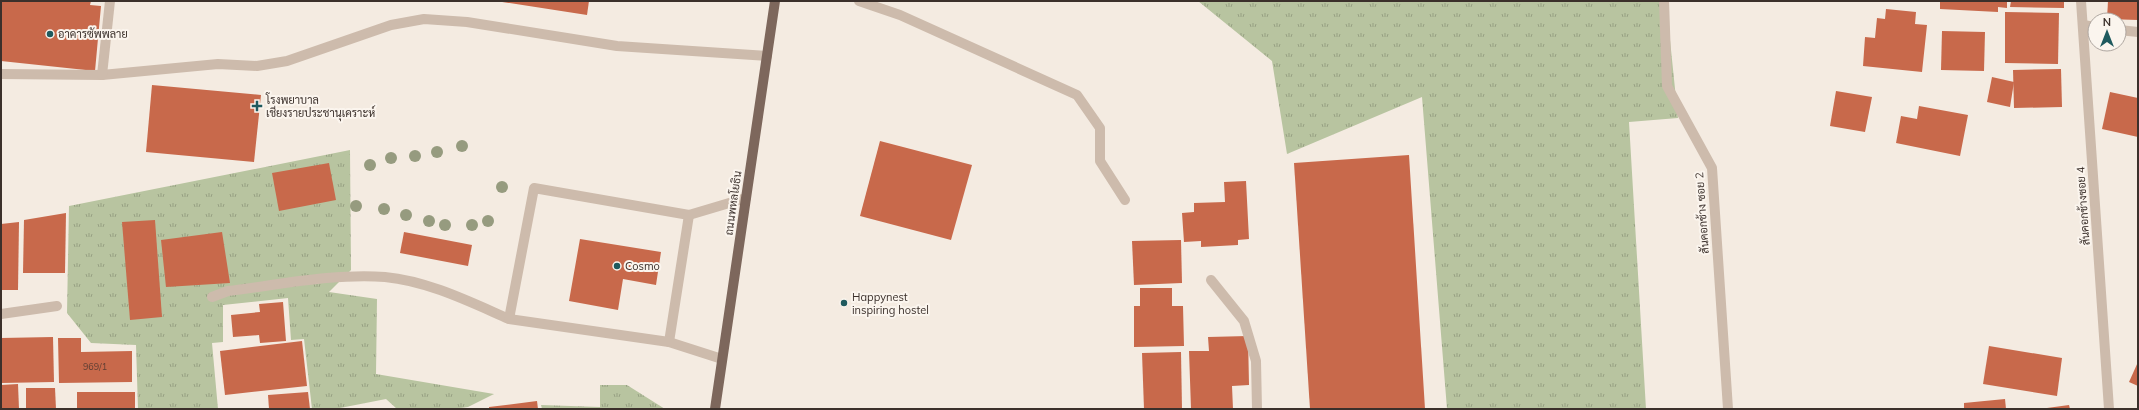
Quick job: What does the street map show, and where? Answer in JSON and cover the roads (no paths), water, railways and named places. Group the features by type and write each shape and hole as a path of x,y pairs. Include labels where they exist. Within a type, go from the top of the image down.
{"main road":[{"name":"ถนนพหลโยธิน","path":"715,409 775,1"}],"street":[{"path":"102,75 110,1"},
{"path":"859,1 900,15 1077,95 1100,128 1100,161 1125,200"},
{"name":"สันคอกช้าง ซอย 2","path":"1664,1 1667,86 1712,168 1728,409"},
{"name":"สันคอกช้างซอย 4","path":"2081,1 2109,409"},
{"path":"1,74 102,75 218,64 257,66 287,62 391,25 424,19 467,22 617,46 767,56"},
{"path":"2083,26 2087,26"},
{"path":"2127,31 2138,32"},
{"path":"509,319 534,188 689,215 746,198"},
{"path":"669,342 689,215"},
{"path":"212,297 228,291 341,278 385,277 409,281 435,289 509,319 669,342 722,359"},
{"path":"1211,280 1244,321 1256,361 1257,409"},
{"path":"1,314 57,306"}],"place":[{"name":"อาคารซัพพลาย","path":"50,34"},
{"name":"โรงพยาบาล เชียงรายประชานุเคราะห์","path":"257,106"},
{"name":"Cosmo","path":"617,266"},
{"name":"Happynest inspiring hostel","path":"844,303"}]}
